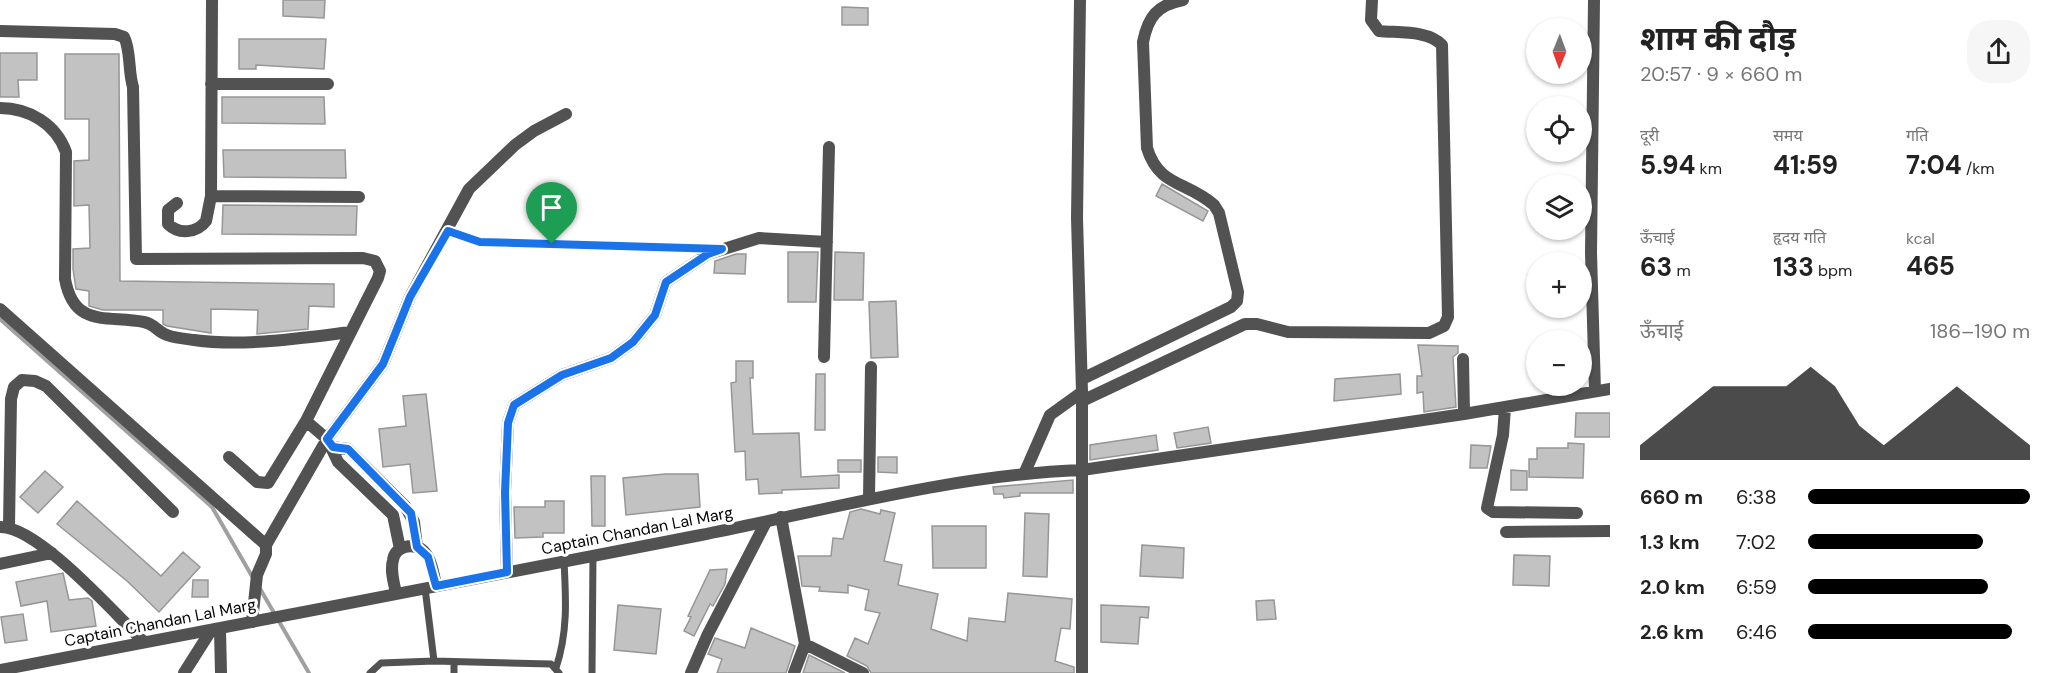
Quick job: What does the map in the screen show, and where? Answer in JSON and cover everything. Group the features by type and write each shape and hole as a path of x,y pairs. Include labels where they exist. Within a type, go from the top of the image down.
{"street":[{"path":"177,203 168,210 168,224 179,231 195,230 206,221 211,196 212,0"},
{"path":"1080,0 1077,218 1082,391 1082,673"},
{"path":"1025,472 1050,415 1082,391 1231,307 1237,301 1238,292 1214,205 1159,173 1152,165 1147,148 1143,42 1146,26 1154,11 1170,2 1183,0"},
{"path":"1082,391 1245,324 1257,324 1288,332 1429,333 1444,326 1448,317 1442,45 1436,39 1425,36 1379,31 1371,20 1372,0"},
{"path":"1594,0 1592,253 1594,391"},
{"path":"0,31 115,34 124,37 128,44 128,69 133,87 136,259 370,259 378,266 378,278 306,421 268,483 257,482 229,457"},
{"path":"211,84 328,84"},
{"path":"0,108 27,111 53,130 61,140 66,152 65,279 68,297 87,314 102,319 144,322 156,326 167,336 196,341 282,340 351,332"},
{"path":"252,622 257,575 266,554 266,545 383,364 410,297 470,189 498,159 534,131 566,114"},
{"path":"824,357 829,147"},
{"path":"211,196 359,197"},
{"path":"507,572 508,423 514,405 562,375 611,358 633,342 655,315 666,282 708,254 759,238 827,242"},
{"path":"0,309 266,545"},
{"path":"1463,359 1464,414"},
{"path":"868,498 871,367"},
{"path":"144,642 52,553 27,534 4,526 11,399 14,387 22,380 34,381 46,386 173,512"},
{"name":"Captain Chandan Lal Marg","path":"0,670 144,642 215,631 303,611 766,522 868,498 1025,472 1082,470 1505,408 1610,388"},
{"path":"1505,408 1503,435 1487,508 1493,512 1577,513"},
{"path":"306,421 330,443 348,449 405,506 414,522 417,547 428,557 431,587"},
{"path":"330,443 338,462 393,515 400,549 393,560 396,593"},
{"path":"780,517 805,644 794,673"},
{"path":"692,673 708,634 766,522"},
{"path":"1506,532 1610,531"},
{"path":"400,549 417,547"},
{"path":"0,564 52,553"},
{"path":"184,673 215,631"},
{"path":"215,631 221,673"},
{"path":"805,644 863,673"}],"lane":[{"path":"448,231 480,242 722,249"},
{"path":"592,673 593,555"},
{"path":"370,673 381,663 434,661 550,664 558,670 567,619 564,561"},
{"path":"431,587 434,661"},
{"path":"454,662 454,673"}],"building":[{"path":"283,0 325,0 324,18 283,16"},
{"path":"842,7 868,8 868,25 842,25"},
{"path":"239,39 326,39 324,69 256,65 256,69 239,69"},
{"path":"0,53 37,53 37,80 18,80 19,97 0,97"},
{"path":"65,54 119,54 120,281 334,284 334,307 309,306 308,329 257,334 258,310 211,309 211,333 167,326 163,324 163,310 103,310 89,306 89,291 76,289 73,249 90,248 89,205 74,206 74,161 89,160 89,119 65,119"},
{"path":"222,97 324,97 325,124 222,123"},
{"path":"223,150 345,150 346,178 224,177"},
{"path":"1162,184 1208,211 1203,221 1156,196"},
{"path":"223,205 357,206 356,235 222,234"},
{"path":"788,252 818,252 816,302 788,302"},
{"path":"835,252 864,253 863,300 834,300"},
{"path":"736,254 746,254 745,274 714,273 715,261"},
{"path":"896,301 898,357 871,358 869,302"},
{"path":"1418,345 1458,346 1458,353 1453,357 1456,407 1424,412 1423,392 1417,393 1417,376 1422,376"},
{"path":"736,361 753,361 753,378 750,378 753,434 799,433 801,477 839,475 839,488 782,490 782,493 759,494 758,479 746,480 745,451 735,452 731,383 736,382"},
{"path":"816,374 825,374 825,430 815,430"},
{"path":"1400,374 1401,394 1334,401 1335,379"},
{"path":"426,394 437,491 413,493 410,464 383,467 379,429 406,426 403,396"},
{"path":"1576,413 1610,413 1610,437 1575,437"},
{"path":"1208,427 1211,443 1177,448 1174,433"},
{"path":"1156,435 1158,450 1090,460 1090,445"},
{"path":"1568,443 1584,444 1583,478 1529,477 1529,459 1537,459 1537,448 1568,448"},
{"path":"1471,445 1491,446 1487,468 1470,468"},
{"path":"878,457 897,457 897,473 878,472"},
{"path":"838,460 861,460 861,472 838,472"},
{"path":"1511,470 1527,471 1527,490 1511,490"},
{"path":"45,471 63,487 38,513 20,497"},
{"path":"698,474 700,507 626,515 623,478"},
{"path":"591,476 605,476 605,526 592,526"},
{"path":"1073,480 1073,493 1020,493 1020,496 1004,498 1003,494 994,494 993,487"},
{"path":"77,501 161,576 183,552 200,567 159,612 127,581 57,524"},
{"path":"545,501 564,501 564,533 543,533 543,537 515,538 514,507 545,507"},
{"path":"861,509 880,514 881,510 895,513 884,561 902,565 898,585 938,594 931,629 967,641 969,618 1005,622 1008,593 1072,599 1070,629 1061,628 1055,661 1074,667 1074,673 871,673 867,666 847,656 855,638 868,644 880,613 865,610 869,590 848,585 848,593 819,591 820,587 802,586 798,556 831,556 833,538 843,539 850,512"},
{"path":"1025,513 1049,514 1047,577 1023,576"},
{"path":"932,526 986,526 986,568 933,568"},
{"path":"1142,545 1184,548 1183,578 1140,576"},
{"path":"1514,555 1550,556 1549,586 1513,585"},
{"path":"727,569 725,584 713,606 710,604 694,636 684,631 691,617 688,616 710,570"},
{"path":"63,573 69,600 88,598 92,601 96,626 51,632 47,601 21,606 16,582"},
{"path":"193,580 208,580 208,597 192,597"},
{"path":"1274,600 1276,619 1257,620 1256,601"},
{"path":"618,605 661,609 656,654 614,650"},
{"path":"1101,605 1149,607 1148,618 1140,617 1138,644 1101,642"},
{"path":"23,614 27,640 5,643 1,617"},
{"path":"751,628 795,646 786,673 717,673 722,659 708,654 715,638 745,648"},
{"path":"809,655 845,673 803,673"}],"waterway":[{"path":"0,319 212,507 253,578"},
{"path":"259,587 309,673"}],"route":[{"path":"448,231 480,242 552,244 722,249 708,254 666,282 655,315 633,342 611,358 562,375 514,405 508,423 505,492 507,572 436,586 433,568 428,557 423,550 417,547 411,513 348,449 333,447 327,439 364,393 383,364 410,297 448,231"}]}
